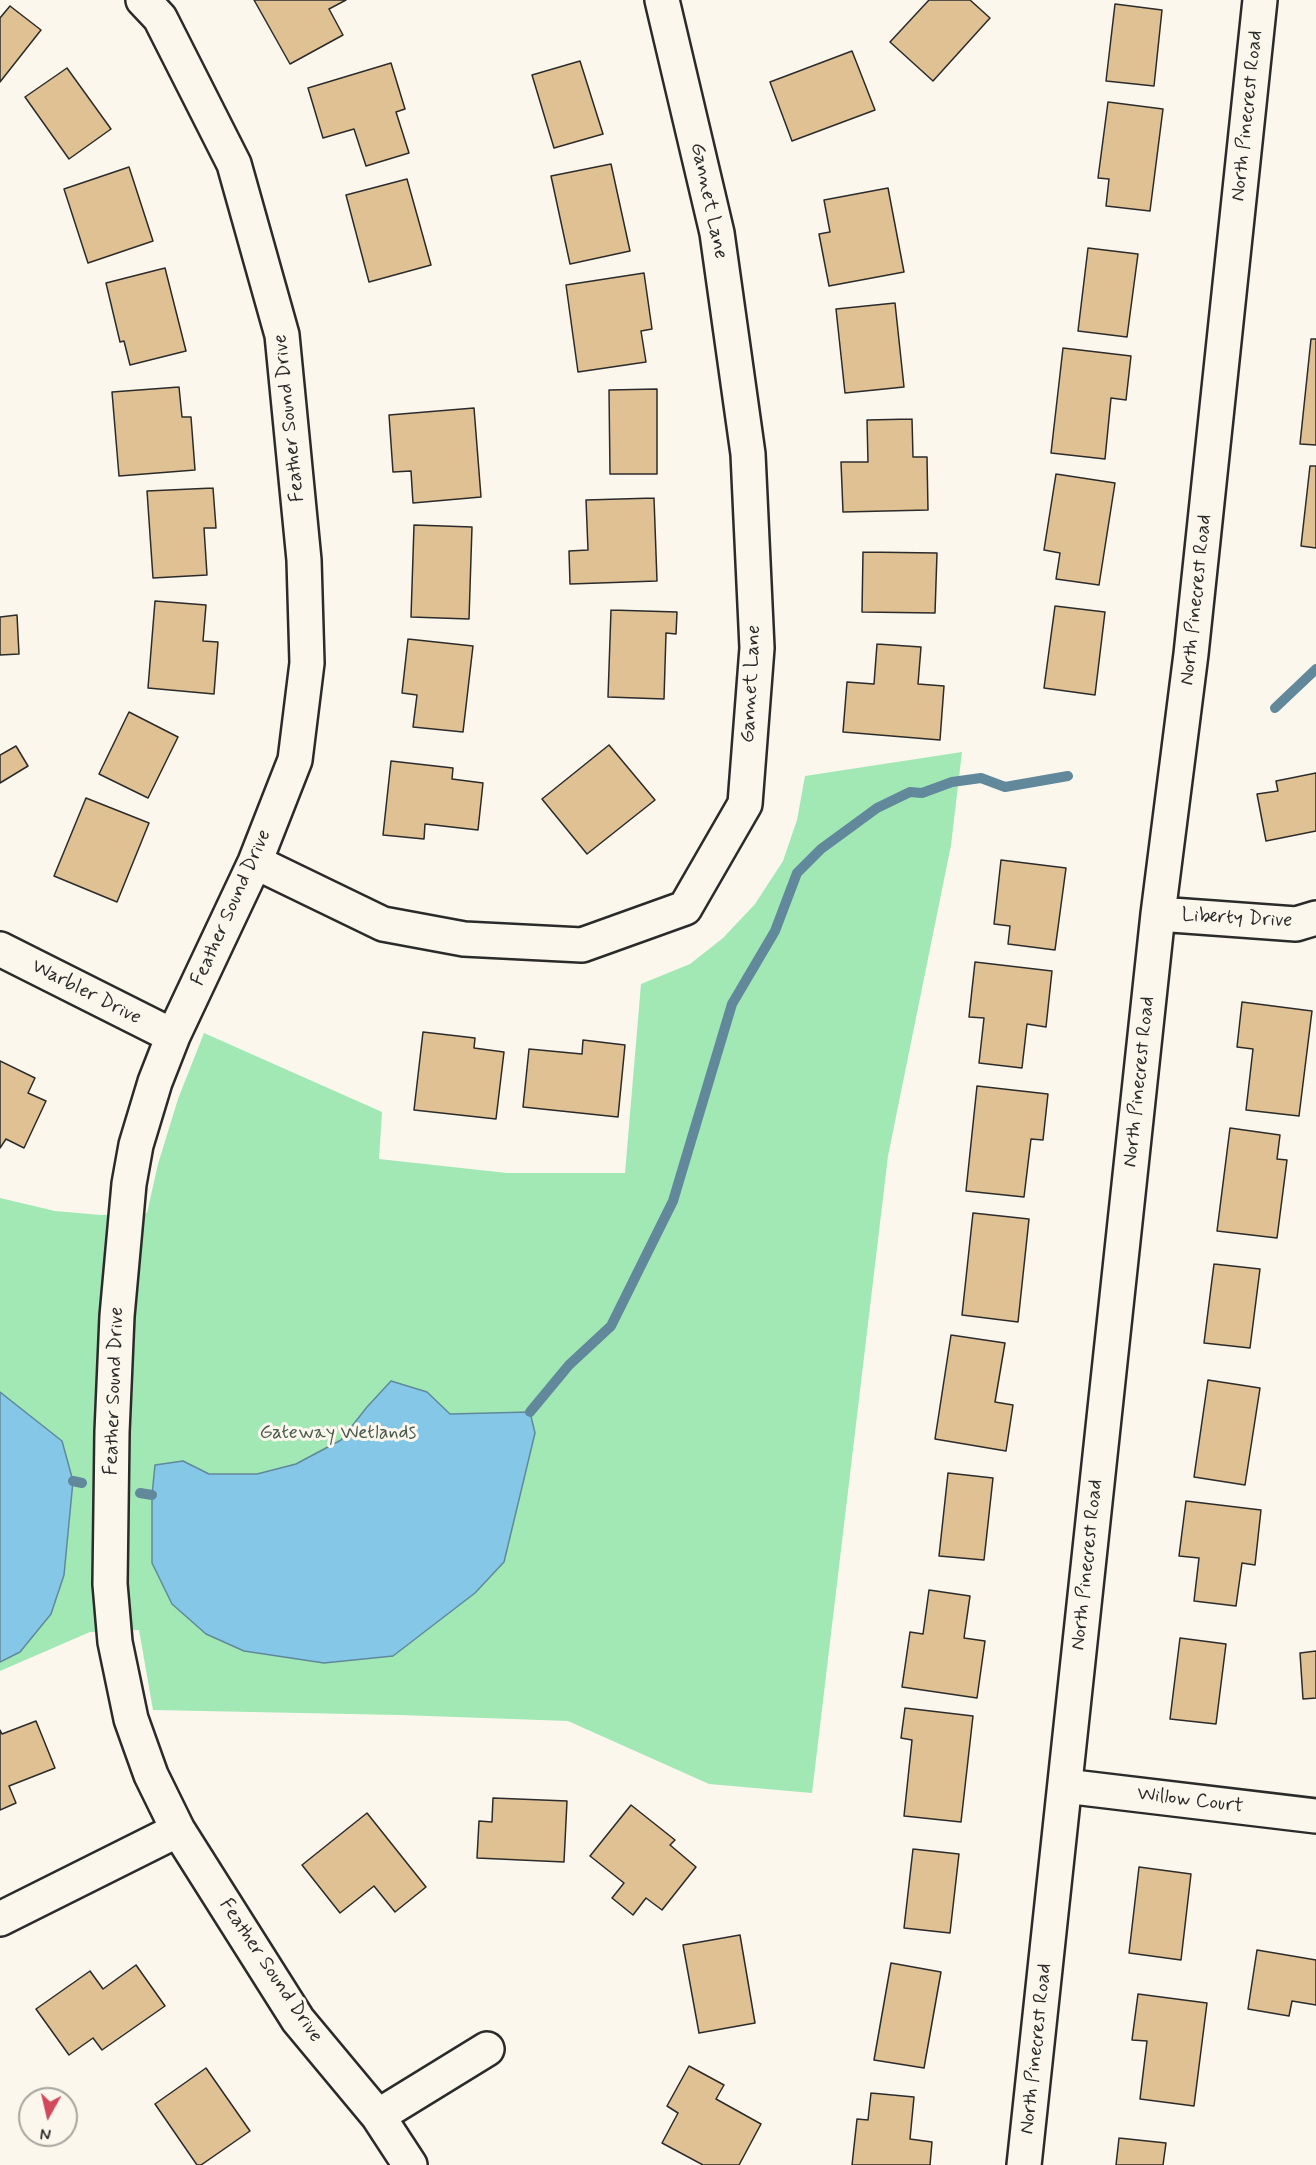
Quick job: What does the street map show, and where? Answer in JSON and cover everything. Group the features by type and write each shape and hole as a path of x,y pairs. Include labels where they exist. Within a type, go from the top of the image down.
{"street":[{"name":"Feather Sound Drive","path":"143,0 160,18 234,164 282,335 304,560 307,663 296,760 255,862 173,1036 155,1082 136,1144 127,1196 117,1316 112,1432 110,1584 115,1642 131,1719 151,1776 178,1830 298,2020 378,2116 410,2165"},
{"name":"Gannet Lane","path":"255,862 382,924 464,939 582,945 685,908 745,804 757,648 748,454 717,233 662,0"},
{"name":"North Pinecrest Road","path":"1024,2165 1158,914 1193,642 1260,0"},
{"name":"Liberty Drive","path":"1158,914 1296,924 1316,918"},
{"name":"Warbler Drive","path":"0,949 173,1036"},
{"name":"Willow Court","path":"1065,1786 1316,1816"},
{"path":"0,1919 178,1830"},
{"path":"378,2116 487,2049"}],"green space":[{"name":"Gateway Wetlands","path":"962,752 951,845 888,1156 812,1793 709,1784 568,1721 153,1710 139,1630 90,1632 0,1671 0,1198 55,1211 101,1215 147,1213 158,1164 178,1099 204,1033 382,1112 379,1159 507,1173 625,1173 641,984 690,964 723,938 755,904 783,861 797,820 805,776"}],"water":[{"path":"391,1381 427,1392 450,1414 530,1412 535,1433 504,1562 475,1593 393,1656 324,1663 244,1651 206,1634 172,1604 152,1563 152,1495 155,1465 183,1461 209,1474 257,1474 296,1464 341,1440"},
{"path":"0,1392 62,1441 73,1481 64,1575 51,1614 20,1652 0,1662"}],"building":[{"path":"254,0 346,0 329,9 343,35 290,64"},
{"path":"929,0 970,0 990,18 933,81 890,42"},
{"path":"1115,4 1162,10 1154,86 1106,81"},
{"path":"10,6 41,30 0,82 0,18"},
{"path":"852,51 875,110 792,141 770,82"},
{"path":"580,61 603,134 554,148 532,75"},
{"path":"391,63 405,109 396,112 409,153 366,166 354,129 323,138 308,88"},
{"path":"67,68 111,129 69,159 25,97"},
{"path":"1108,102 1163,109 1150,211 1106,206 1109,179 1098,178"},
{"path":"611,164 630,251 570,264 551,176"},
{"path":"129,167 153,241 88,263 64,189"},
{"path":"407,179 431,265 369,282 346,195"},
{"path":"888,188 904,272 829,286 819,234 830,232 824,200"},
{"path":"1088,248 1138,254 1127,337 1078,331"},
{"path":"165,268 186,351 130,365 124,341 120,342 106,283"},
{"path":"644,273 652,329 641,331 646,362 578,372 566,285"},
{"path":"895,303 904,387 845,393 836,309"},
{"path":"1311,339 1316,339 1316,445 1300,444"},
{"path":"1063,348 1131,356 1126,400 1111,398 1105,459 1051,453"},
{"path":"179,387 182,417 191,417 195,470 119,476 112,392"},
{"path":"657,389 657,474 610,474 609,390"},
{"path":"474,408 481,497 413,503 411,471 393,472 389,415"},
{"path":"912,419 913,457 927,457 928,510 843,512 841,462 868,462 867,420"},
{"path":"1310,466 1316,466 1316,548 1301,546"},
{"path":"1056,474 1115,483 1099,585 1056,579 1060,553 1044,550"},
{"path":"213,488 216,528 204,528 207,575 153,578 147,491"},
{"path":"654,498 657,581 570,584 569,551 588,550 586,500"},
{"path":"414,525 472,527 469,619 411,617"},
{"path":"863,552 937,553 935,613 862,612"},
{"path":"155,601 206,605 203,641 218,642 214,694 148,688"},
{"path":"1055,606 1105,612 1095,695 1044,688"},
{"path":"611,610 677,612 676,634 666,633 664,699 608,697"},
{"path":"17,615 19,654 0,655 0,617"},
{"path":"408,639 473,646 463,732 413,727 417,695 402,693"},
{"path":"877,644 921,647 918,684 944,686 940,740 843,732 847,682 874,684"},
{"path":"129,712 178,737 148,798 99,774"},
{"path":"609,745 655,800 587,854 542,799"},
{"path":"16,746 28,766 0,783 0,755"},
{"path":"391,761 453,768 452,779 483,783 478,830 425,824 424,839 383,835"},
{"path":"1316,773 1316,831 1266,841 1257,794 1278,791 1276,781"},
{"path":"86,798 149,823 117,902 54,876"},
{"path":"1001,860 1066,868 1055,950 1008,944 1010,926 994,924"},
{"path":"975,962 1052,971 1046,1027 1027,1024 1022,1068 979,1063 984,1018 969,1017"},
{"path":"1242,1002 1312,1011 1299,1116 1246,1110 1253,1049 1237,1047"},
{"path":"423,1032 475,1038 474,1048 504,1052 496,1119 414,1110"},
{"path":"583,1040 625,1045 618,1117 523,1107 529,1049 582,1054"},
{"path":"0,1061 35,1078 28,1093 46,1101 24,1148 6,1139 0,1148"},
{"path":"977,1086 1048,1094 1043,1140 1031,1139 1024,1197 966,1191"},
{"path":"1230,1128 1280,1135 1277,1159 1287,1160 1277,1238 1217,1231"},
{"path":"973,1213 1029,1219 1018,1322 962,1315"},
{"path":"1214,1264 1260,1269 1250,1348 1204,1343"},
{"path":"951,1335 1005,1343 995,1402 1013,1405 1006,1451 935,1439"},
{"path":"1208,1380 1260,1388 1245,1485 1194,1477"},
{"path":"948,1473 993,1478 984,1560 939,1556"},
{"path":"1186,1501 1261,1510 1255,1565 1242,1563 1236,1606 1194,1601 1199,1558 1179,1556"},
{"path":"929,1590 970,1596 964,1638 985,1641 977,1698 902,1687 910,1632 923,1634"},
{"path":"1180,1638 1226,1644 1216,1724 1170,1719"},
{"path":"1316,1651 1316,1698 1303,1699 1300,1653"},
{"path":"905,1708 973,1716 961,1822 904,1816 912,1740 901,1738"},
{"path":"36,1721 55,1768 9,1786 16,1803 0,1810 0,1730 2,1734"},
{"path":"493,1798 567,1801 564,1862 477,1858 479,1821 492,1822"},
{"path":"631,1805 675,1840 670,1845 696,1867 662,1910 646,1898 633,1915 612,1898 624,1883 590,1856"},
{"path":"367,1813 426,1887 395,1912 374,1886 340,1913 302,1865"},
{"path":"913,1849 959,1854 950,1933 904,1928"},
{"path":"1139,1867 1191,1874 1181,1960 1129,1953"},
{"path":"740,1935 755,2023 699,2033 683,1945"},
{"path":"1257,1950 1316,1960 1316,2005 1292,2001 1289,2016 1248,2009"},
{"path":"891,1963 941,1972 924,2068 874,2060"},
{"path":"136,1965 165,2006 102,2050 93,2038 69,2055 36,2009 90,1971 103,1989"},
{"path":"1138,1994 1207,2003 1194,2106 1140,2099 1147,2041 1132,2040"},
{"path":"689,2066 724,2085 716,2099 761,2124 739,2165 703,2165 662,2143 678,2113 667,2106"},
{"path":"206,2068 250,2131 201,2165 197,2165 155,2104"},
{"path":"871,2093 914,2097 910,2139 932,2142 930,2165 852,2165 857,2119 868,2120"},
{"path":"1119,2138 1166,2143 1163,2165 1116,2165"}],"waterway":[{"path":"1275,708 1316,669"},
{"path":"530,1412 569,1365 611,1326 673,1201 732,1004 775,931 797,873 821,849 877,808 910,792 922,793 952,782 981,778 1005,787 1068,776"},
{"path":"73,1481 82,1483"},
{"path":"140,1493 152,1495"}]}
